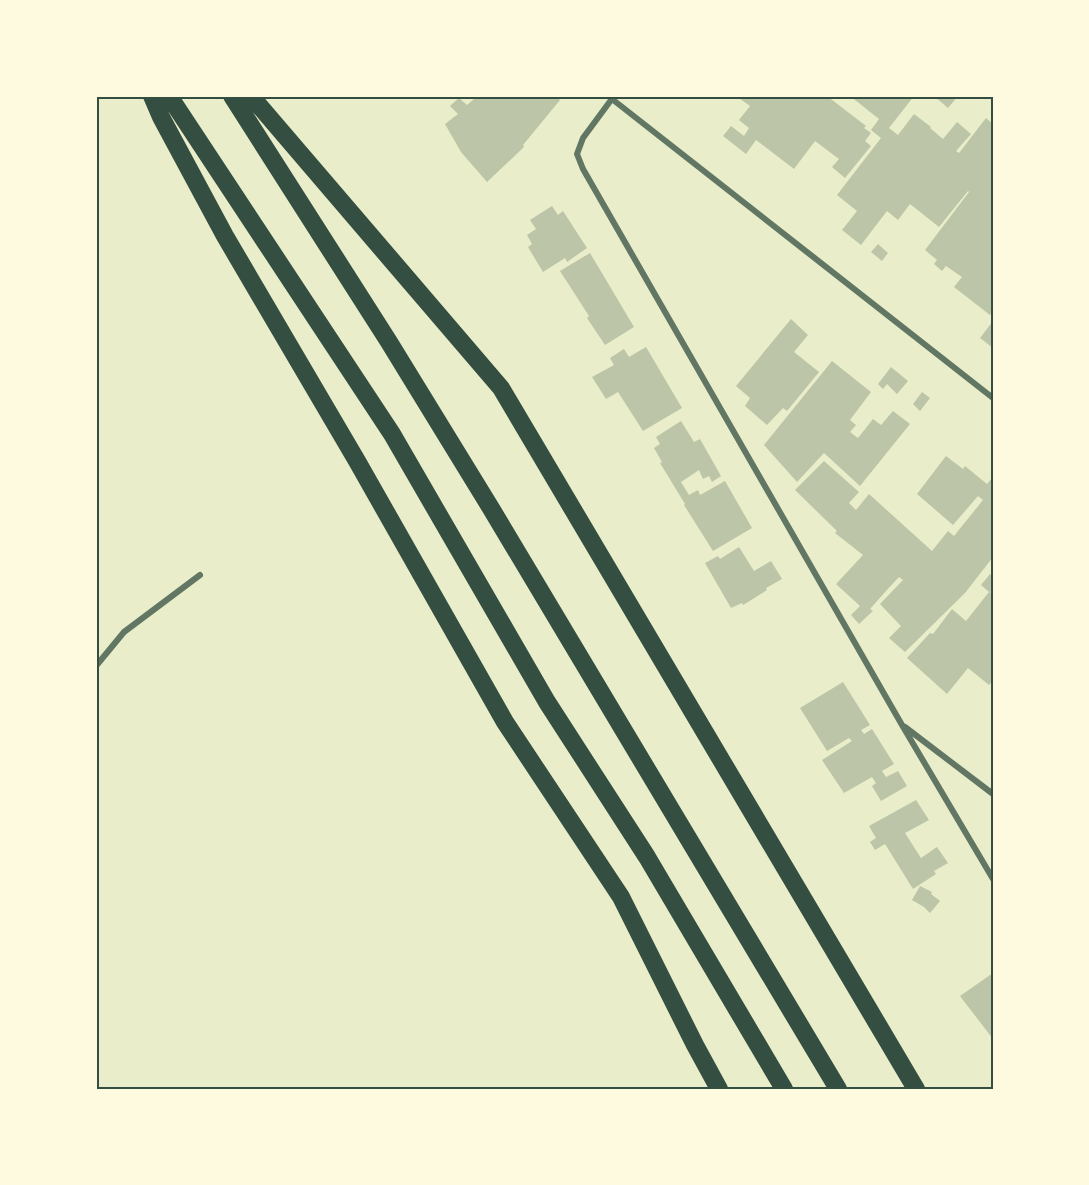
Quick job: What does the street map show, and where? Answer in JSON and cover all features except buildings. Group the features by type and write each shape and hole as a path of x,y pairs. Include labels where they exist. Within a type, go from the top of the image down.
{"highway":[{"path":"152,96 225,236 357,461 505,722 621,897 719,1089"},
{"path":"169,96 392,434 547,702 647,857 784,1089"},
{"path":"232,96 492,510 838,1089"},
{"path":"251,96 501,388 916,1089"}],"street":[{"path":"993,398 613,98 583,138 577,154 589,180 993,879"},
{"path":"96,666 124,632 200,575"},
{"path":"902,725 993,794"}]}
